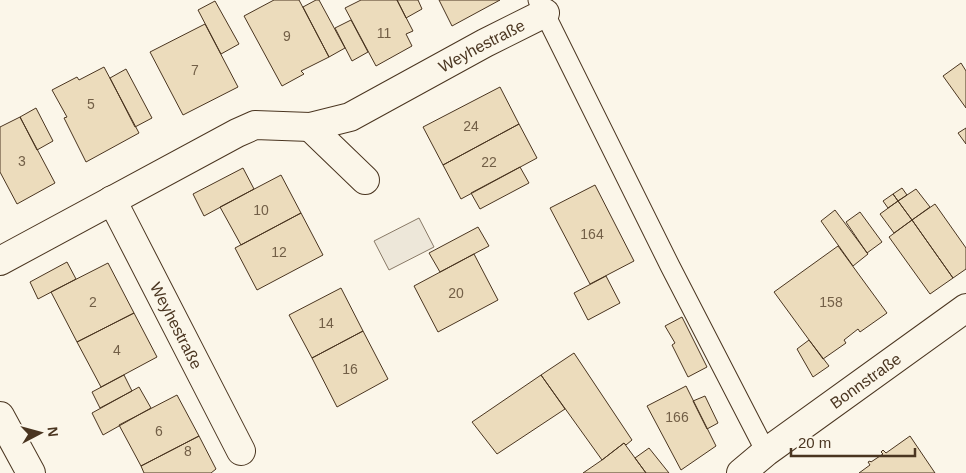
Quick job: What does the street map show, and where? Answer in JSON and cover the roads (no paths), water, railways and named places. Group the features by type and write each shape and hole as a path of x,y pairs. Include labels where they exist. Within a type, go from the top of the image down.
{"street":[{"name":"Weyhestraße","path":"0,261 255,125 310,127 350,117 485,43 542,7"},
{"path":"310,127 365,180"},
{"name":"Weyhestraße","path":"112,200 241,451"},
{"name":"Bonnstraße","path":"741,473 766,452 966,308"},
{"path":"0,416 31,473"}],"lane":[{"path":"542,7 670,266 766,452"}]}
